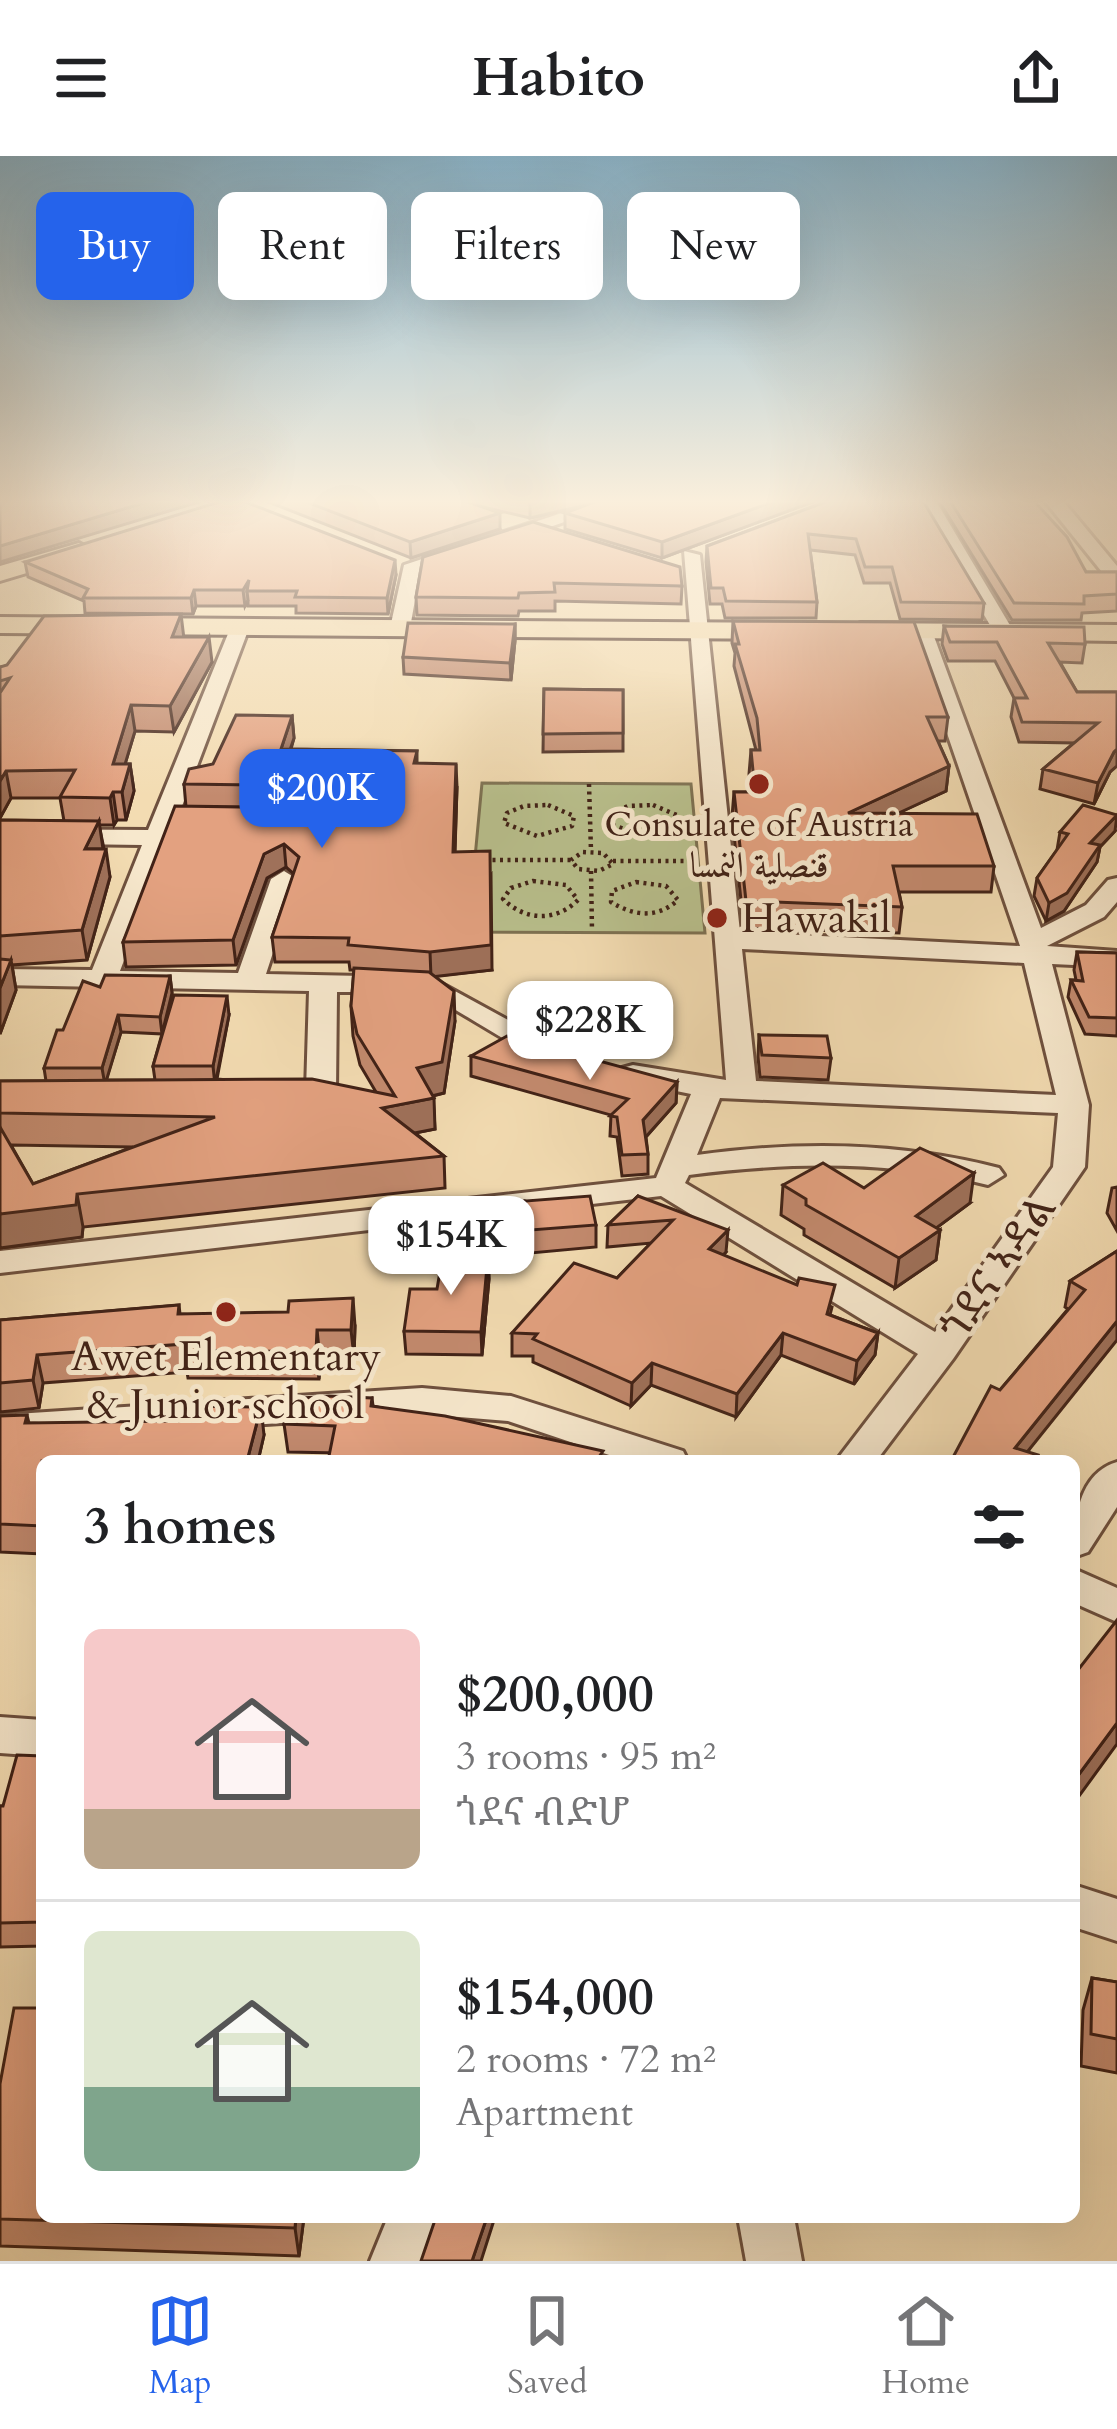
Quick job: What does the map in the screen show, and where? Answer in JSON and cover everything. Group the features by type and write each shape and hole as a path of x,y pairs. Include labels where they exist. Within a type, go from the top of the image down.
{"main road":[{"path":"17,628 1117,633"}],"street":[{"path":"400,628 405,599"},
{"path":"692,599 700,631 742,1090"},
{"path":"985,599 1004,632"},
{"path":"103,979 172,824 239,628"},
{"name":"ጎደና ኣዳል","path":"860,1455 940,1351 1069,1167 1075,1146 1074,1105 1034,948 922,632"},
{"path":"0,836 172,824"},
{"path":"249,982 284,879"},
{"path":"1034,948 1095,911 1117,886"},
{"path":"729,940 1034,948 1117,958"},
{"path":"0,977 411,986 442,992 469,1012 561,1054 709,1088 1074,1105"},
{"path":"255,1100 316,1099 323,985"},
{"path":"672,1177 709,1088"},
{"path":"0,1262 672,1177 802,1154 898,1154 988,1175"},
{"path":"672,1177 940,1351"},
{"path":"0,1428 422,1401 511,1409 651,1455"},
{"path":"1080,1533 1117,1476"},
{"path":"1080,1588 1117,1606"},
{"path":"0,1735 36,1738"},
{"path":"1080,1908 1117,1920"},
{"path":"398,2261 414,2223"},
{"path":"767,2223 774,2261"}],"path":[{"path":"589,784 591,851"},
{"path":"640,804 673,811 679,816 678,826 654,836 622,832 609,819 619,809 640,804"},
{"path":"548,805 568,811 575,821 558,834 525,835 504,824 507,813 524,806 548,805"},
{"path":"482,860 571,860 591,851 614,861 696,861"},
{"path":"571,860 578,868 591,871 614,861"},
{"path":"591,871 592,931"},
{"path":"557,882 574,890 578,900 560,914 524,914 503,899 521,884 557,882"},
{"path":"636,882 673,890 678,900 675,905 647,914 625,911 610,896 618,887 636,882"}],"green space":[{"path":"482,783 691,784 705,933 468,932"}],"building":[{"path":"817,599 817,602 726,601"},
{"path":"982,599 984,603 901,602"},
{"path":"1012,599 1084,599 1084,604 1014,603"},
{"path":"181,614 172,637 209,637 170,706 131,705 113,764 130,764 122,792 113,792 110,798 60,797 75,770 6,771 0,781 0,693 10,678 0,681 0,667 7,665 44,616"},
{"path":"733,621 914,622 948,717 927,717 949,766 848,813 977,814 994,866 893,866 902,907 746,901 734,792 755,792 751,750 760,750 757,718"},
{"path":"408,623 515,624 510,663 403,657"},
{"path":"944,626 1084,627 1085,644 1048,643 1077,692 1117,692 1117,749 1098,783 1043,769 1098,723 1022,722 1014,698 1027,698 997,642 950,642"},
{"path":"544,689 623,690 623,733 543,734"},
{"path":"236,715 292,716 281,749 417,751 414,763 456,764 453,852 490,851 491,945 430,952 348,945 349,938 272,937 299,857 284,844 264,854 233,940 123,942 175,806 319,808 336,798 319,786 184,784 189,769 213,764"},
{"path":"1083,805 1117,815 1090,843 1100,845 1067,893 1049,903 1037,878 1068,834 1060,832"},
{"path":"0,820 99,821 85,849 106,849 82,930 0,936"},
{"path":"1077,952 1117,953 1117,1018 1089,1017 1071,980 1083,981"},
{"path":"0,959 11,960 0,988"},
{"path":"354,968 429,972 454,991 442,1062 417,1068 434,1098 382,1108 444,1156 77,1194 76,1205 0,1214 0,1127 33,1184 215,1117 0,1113 0,1081 312,1079 395,1096 357,1034 351,1006"},
{"path":"105,975 170,976 160,1017 118,1015 102,1068 44,1068 57,1030 63,1030 83,981 100,987"},
{"path":"174,995 227,996 213,1066 153,1066"},
{"path":"759,1035 827,1036 831,1058 762,1055"},
{"path":"507,1036 677,1082 643,1120 648,1154 622,1155 617,1117 610,1116 628,1099 471,1056"},
{"path":"920,1148 974,1173 916,1216 940,1230 899,1258 806,1205 806,1199 783,1185 823,1163 864,1188"},
{"path":"590,1196 596,1225 531,1230 525,1201"},
{"path":"638,1196 728,1230 709,1249 797,1285 799,1278 835,1285 827,1314 878,1333 857,1361 783,1333 737,1394 652,1363 632,1383 533,1339 537,1334 512,1333 574,1263 617,1278 673,1220 608,1225"},
{"path":"1117,1251 1117,1321 1015,1448 1038,1455 954,1455 991,1386 1000,1390 1085,1290 1070,1281"},
{"path":"443,1254 488,1256 481,1332 404,1331 410,1289 437,1289"},
{"path":"353,1298 351,1330 317,1330 316,1352 184,1350 185,1344 37,1355 33,1380 0,1383 0,1320 179,1305 178,1314 288,1312 289,1301"},
{"path":"372,1398 371,1406 445,1416 603,1451 600,1455 329,1455 335,1426 284,1424 290,1399"},
{"path":"183,1406 261,1407 249,1455 36,1455 36,1526 0,1524 0,1416 27,1415 25,1423 178,1421"},
{"path":"1117,1620 1117,1723 1080,1773 1080,1667"},
{"path":"17,1755 36,1756 36,1922 0,1923 3,1806"},
{"path":"1092,1978 1117,1982 1117,2039 1091,2034"},
{"path":"14,2008 36,2008 36,2220 0,2219 0,2084"},
{"path":"131,2223 295,2223 295,2228"},
{"path":"434,2223 485,2223 472,2261 421,2261"}],"place":[{"name":"Consulate of Austria قنصلية النمسا","path":"759,784"},
{"name":"Hawakil","path":"717,918"},
{"name":"Awet Elementary & Junior school","path":"226,1312"}]}
